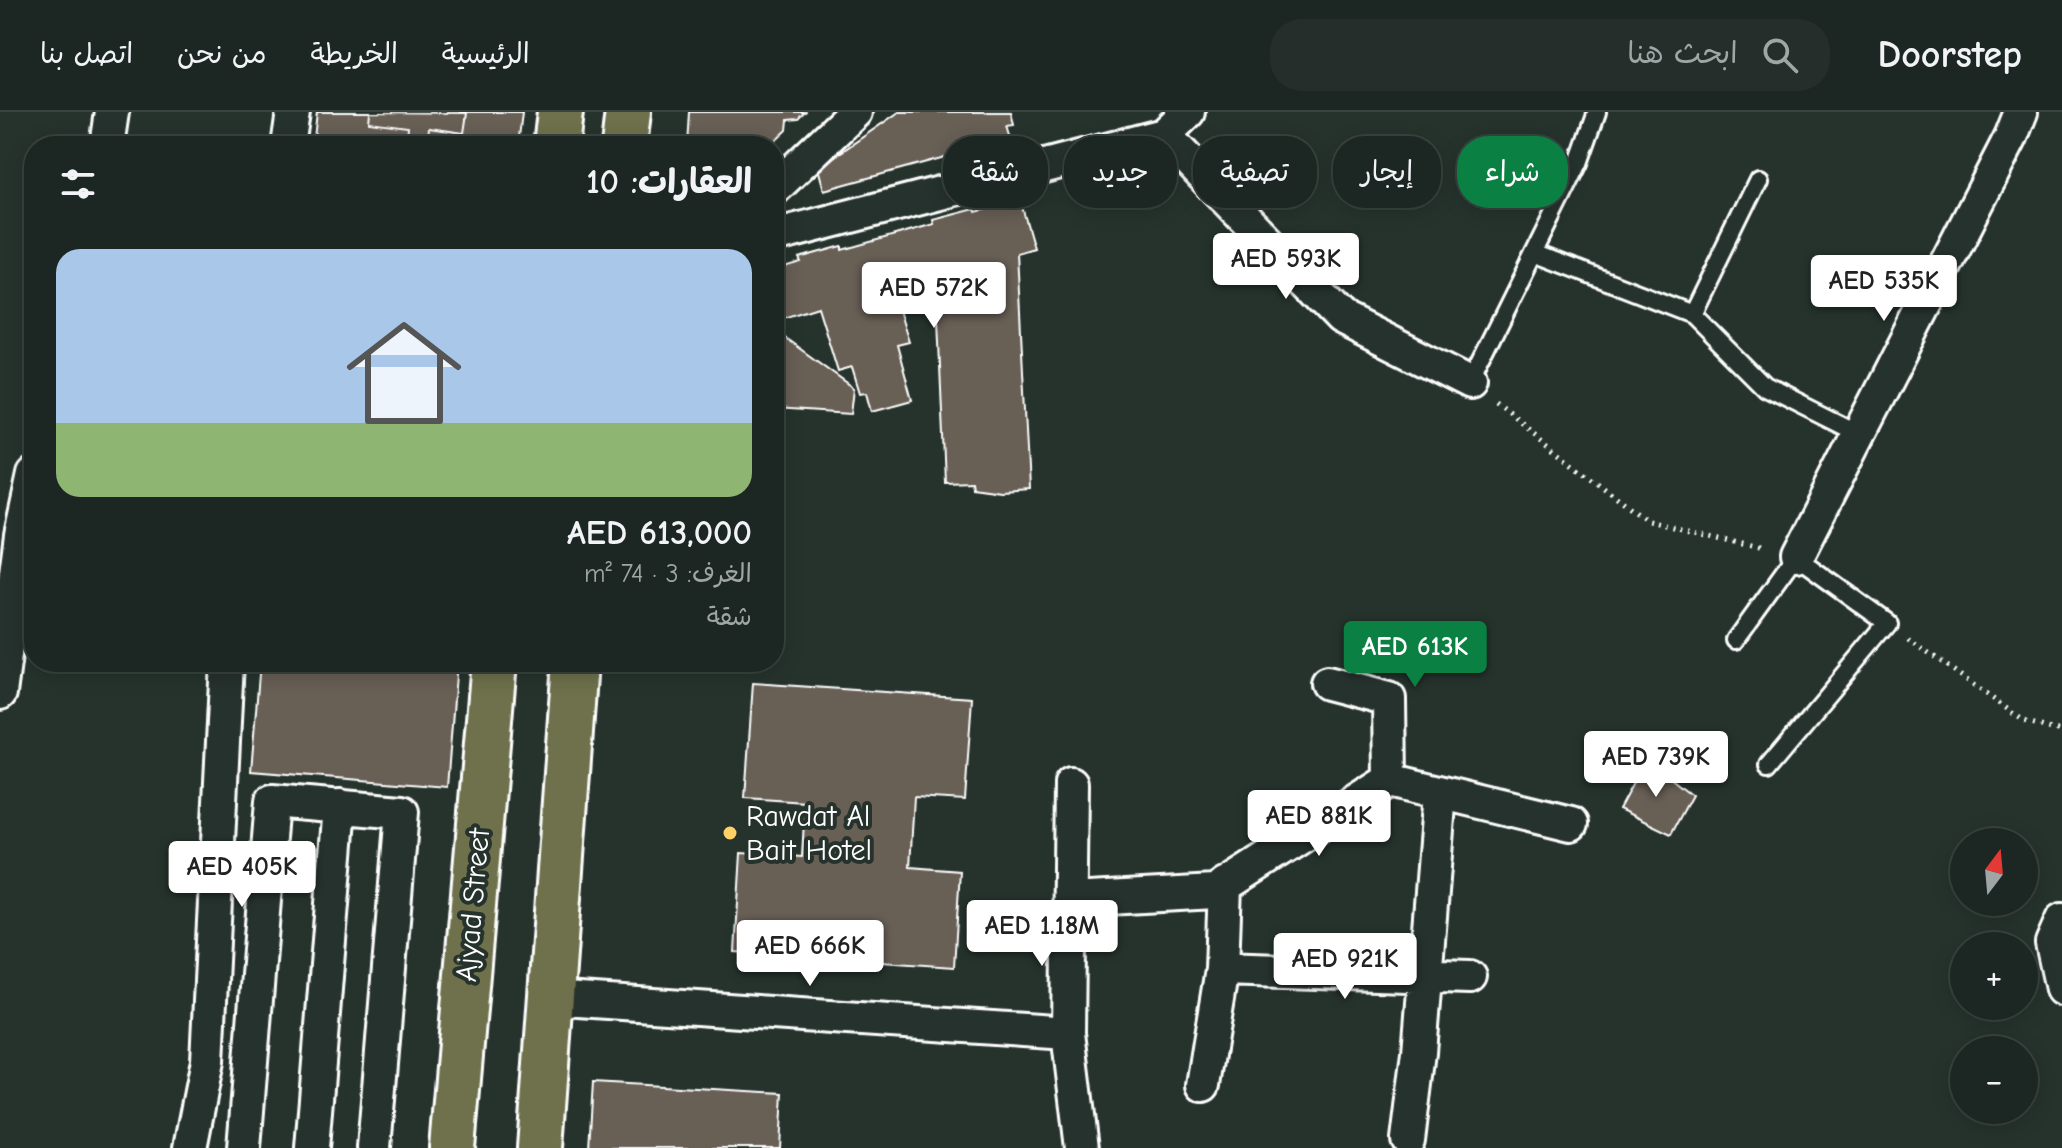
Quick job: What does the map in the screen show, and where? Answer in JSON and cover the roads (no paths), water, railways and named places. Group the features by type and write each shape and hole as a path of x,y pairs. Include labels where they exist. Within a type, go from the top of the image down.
{"main road":[{"path":"557,136 560,112"},
{"path":"625,136 628,112"},
{"name":"Ajyad Street","path":"452,1148 493,672"},
{"path":"540,1148 574,672"}],"street":[{"path":"108,136 112,112"},
{"path":"289,136 293,112"},
{"path":"784,179 855,112"},
{"path":"784,233 1164,135 1188,112"},
{"path":"1796,557 2021,112"},
{"path":"1164,135 1341,318 1470,383"},
{"path":"0,693 24,521"},
{"path":"190,1148 207,1061 226,672"},
{"path":"1327,683 1389,699 1390,780"},
{"path":"1071,900 1215,892 1390,780 1571,824"},
{"path":"1071,784 1068,1033 1082,1148"},
{"path":"1408,1140 1419,1052 1440,793"},
{"path":"244,1148 272,801 402,812 374,1148"},
{"path":"312,1148 340,806"},
{"path":"1203,1085 1222,969 1225,885"},
{"path":"2062,920 2052,943 2062,989"},
{"path":"1222,969 1470,977"},
{"path":"549,998 1068,1033"}],"lane":[{"path":"1470,383 1579,163 1597,112"},
{"path":"1692,314 1758,179"},
{"path":"1535,253 1692,314 1765,387 1859,434"},
{"path":"1736,640 1796,557 1887,623 1769,764"}],"place":[{"name":"Rawdat Al Bait Hotel","path":"730,833"}]}
